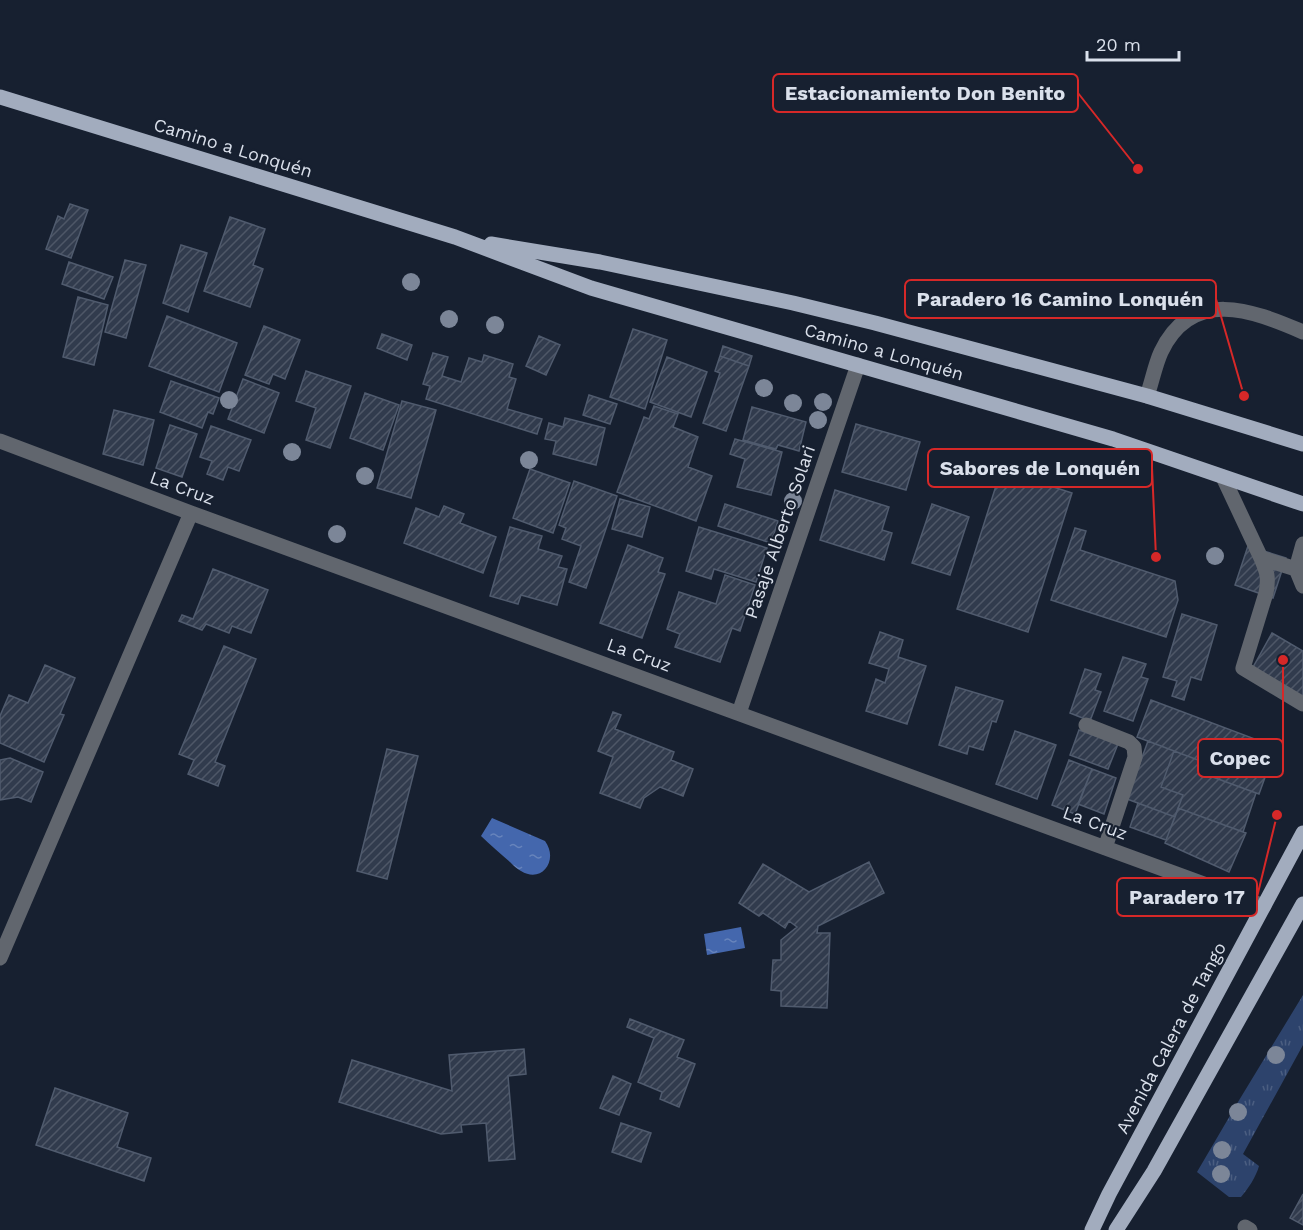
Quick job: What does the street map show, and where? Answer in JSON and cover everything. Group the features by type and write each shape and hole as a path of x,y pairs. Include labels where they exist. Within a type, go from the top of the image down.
{"main road":[{"name":"Camino a Lonquén","path":"0,97 455,237 591,288 1113,439 1303,504"},
{"name":"Camino a Lonquén","path":"455,237 600,262 875,323 1147,396 1303,444"},
{"name":"Avenida Calera de Tango","path":"1092,1230 1108,1194 1303,833"},
{"path":"1116,1230 1154,1171 1303,904"}],"street":[{"path":"1147,396 1161,352 1183,322 1199,314 1211,310 1244,311 1303,332"},
{"name":"Pasaje Alberto Solari","path":"739,713 858,365"},
{"name":"La Cruz","path":"0,441 1264,906"},
{"path":"1223,477 1268,573 1266,593 1243,668 1303,704"},
{"path":"0,958 191,513"},
{"path":"1303,544 1296,569 1303,586"},
{"path":"1261,558 1296,569"},
{"path":"1086,725 1129,742 1134,747 1135,757 1105,848"}],"green space":[{"path":"1303,995 1303,1045 1243,1154 1259,1166 1258,1170 1252,1183 1241,1197 1229,1197 1197,1172"}],"water":[{"path":"492,818 545,841 550,856 542,872 529,874 521,871 481,836"},
{"path":"741,927 745,948 707,955 704,934"}],"building":[{"path":"70,204 88,210 71,258 46,249 58,216 64,219"},
{"path":"230,217 265,229 253,265 263,269 250,307 204,291"},
{"path":"181,245 207,253 188,312 163,303"},
{"path":"125,260 146,265 126,338 105,332"},
{"path":"69,262 113,277 104,299 62,284"},
{"path":"78,297 108,305 94,365 63,357"},
{"path":"167,316 237,343 219,392 149,366"},
{"path":"264,326 300,340 285,379 273,374 269,384 245,375"},
{"path":"633,329 667,340 645,409 610,397"},
{"path":"382,334 412,345 407,360 377,348"},
{"path":"539,336 560,345 546,375 526,366"},
{"path":"723,346 752,356 749,366 720,356"},
{"path":"433,353 448,357 442,376 461,382 469,358 482,362 484,355 513,364 509,377 516,379 507,409 542,419 537,434 426,399 430,386 423,384"},
{"path":"720,356 749,366 726,431 703,423 720,373 715,371"},
{"path":"667,357 707,372 691,417 650,402"},
{"path":"306,371 351,386 330,448 306,440 316,408 296,401"},
{"path":"243,379 279,393 264,433 228,419"},
{"path":"171,381 219,398 213,414 208,412 202,428 160,412"},
{"path":"365,393 399,405 383,450 350,438"},
{"path":"589,395 617,404 610,424 583,415"},
{"path":"402,401 436,410 411,498 377,488"},
{"path":"654,406 678,414 673,427 698,437 688,467 712,476 696,521 617,492 644,417 649,419"},
{"path":"752,407 806,422 799,451 778,445 776,449 743,440"},
{"path":"114,410 154,420 143,465 103,454"},
{"path":"565,418 605,428 596,465 553,454 556,441 545,439 549,423 563,427"},
{"path":"856,424 920,442 906,490 842,472"},
{"path":"170,425 197,434 182,477 156,468"},
{"path":"211,426 251,440 239,471 228,467 223,480 207,474 212,461 200,457"},
{"path":"735,439 782,452 771,495 737,487 745,459 730,454"},
{"path":"530,469 570,483 553,533 513,518"},
{"path":"1001,470 1072,493 1028,632 957,609"},
{"path":"574,481 617,496 586,588 569,582 581,546 562,539 566,528 559,525"},
{"path":"835,490 889,507 882,530 892,533 884,560 820,540"},
{"path":"620,499 650,507 642,537 612,529"},
{"path":"725,504 778,521 771,543 718,526"},
{"path":"932,504 969,517 950,575 912,563"},
{"path":"444,506 464,514 460,523 496,537 483,573 404,543 416,508 439,517"},
{"path":"510,527 542,536 538,549 562,556 558,567 567,569 557,605 521,595 518,604 490,596"},
{"path":"699,527 767,548 756,582 714,569 711,579 686,571"},
{"path":"1075,528 1086,531 1080,550 1175,581 1178,600 1166,637 1051,600"},
{"path":"628,545 663,558 658,572 665,574 642,638 600,623"},
{"path":"1248,546 1286,558 1273,598 1235,585"},
{"path":"213,569 268,590 251,633 232,626 229,633 206,624 202,630 179,621 182,615 193,619"},
{"path":"725,575 755,585 740,631 732,628 720,662 675,647 680,634 667,629 679,592 716,604"},
{"path":"1182,614 1217,625 1201,680 1191,677 1184,700 1172,696 1177,681 1163,677"},
{"path":"880,632 903,640 898,657 926,666 907,724 866,711 876,679 885,683 889,669 869,663"},
{"path":"1272,633 1303,651 1303,698 1252,669"},
{"path":"224,646 256,659 215,762 225,766 218,786 188,774 194,760 179,754"},
{"path":"1123,657 1146,664 1141,677 1148,679 1133,721 1104,711"},
{"path":"45,665 75,678 60,714 64,715 44,762 0,743 0,716 9,695 28,703"},
{"path":"1085,669 1101,674 1095,690 1101,692 1090,721 1070,713"},
{"path":"956,687 1003,701 996,722 992,721 983,750 969,746 967,754 939,745"},
{"path":"1151,700 1276,747 1259,794 1210,776 1214,766 1137,737"},
{"path":"613,712 621,715 615,729 674,752 671,760 693,769 683,796 660,787 644,798 640,808 600,793 613,757 598,751"},
{"path":"1079,730 1118,744 1108,769 1070,755"},
{"path":"1015,731 1056,745 1037,799 996,784"},
{"path":"1148,741 1174,751 1161,787 1183,795 1175,817 1127,799"},
{"path":"387,749 418,756 387,879 357,871"},
{"path":"1174,751 1214,766 1210,776 1256,793 1243,832 1178,808 1183,795 1161,787"},
{"path":"10,758 43,772 31,802 18,797 0,800 0,760"},
{"path":"1069,760 1092,769 1075,814 1052,805"},
{"path":"1092,769 1116,778 1104,814 1078,804"},
{"path":"1138,803 1175,817 1166,840 1130,827"},
{"path":"1178,808 1246,833 1229,872 1165,843"},
{"path":"869,862 884,893 818,926 817,933 830,933 827,1008 781,1006 781,991 771,990 773,960 781,960 781,940 797,927 789,921 785,928 763,913 759,916 739,903 763,864 809,892"},
{"path":"630,1019 684,1040 677,1057 695,1064 679,1107 660,1099 662,1092 638,1082 654,1038 627,1027"},
{"path":"524,1049 526,1074 508,1076 515,1159 489,1161 486,1123 461,1125 462,1132 441,1134 339,1102 352,1060 452,1091 449,1055"},
{"path":"613,1076 631,1084 619,1115 600,1108"},
{"path":"55,1088 128,1113 117,1147 151,1158 144,1181 36,1145"},
{"path":"621,1123 651,1133 641,1162 612,1152"},
{"path":"1303,1194 1303,1225 1290,1218"}],"place":[{"name":"Estacionamiento Don Benito","path":"1138,169"},
{"name":"Paradero 16 Camino Lonquén","path":"1244,396"},
{"name":"Sabores de Lonquén","path":"1156,557"},
{"name":"Copec","path":"1283,660"},
{"name":"Paradero 17","path":"1277,815"}]}
